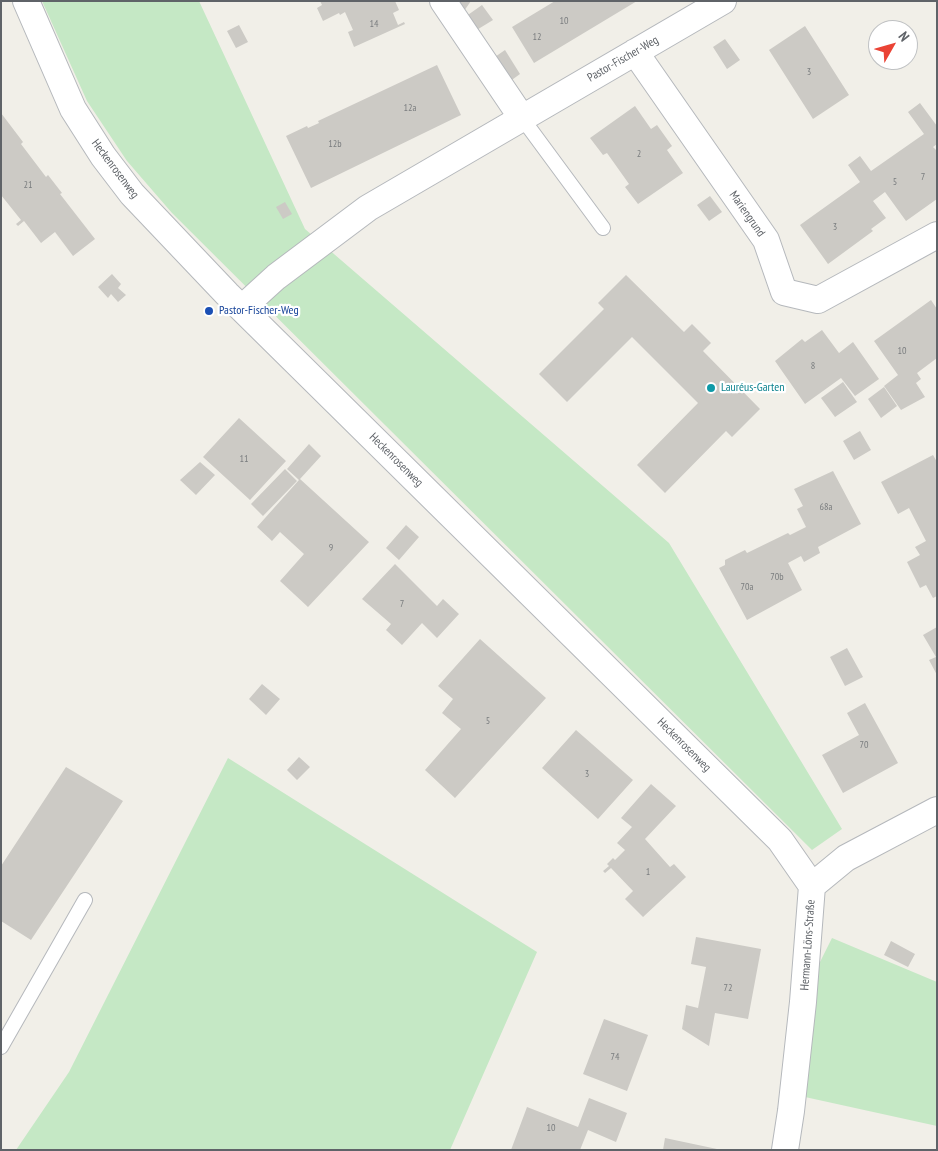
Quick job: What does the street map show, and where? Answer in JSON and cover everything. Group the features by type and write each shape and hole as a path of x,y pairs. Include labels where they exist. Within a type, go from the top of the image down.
{"street":[{"name":"Heckenrosenweg","path":"26,1 73,109 103,156 132,194 242,308 780,840 812,886"},
{"path":"443,1 522,118"},
{"name":"Pastor-Fischer-Weg","path":"242,308 276,278 368,208 723,1"},
{"name":"Mariengrund","path":"635,52 766,240 784,292 818,300 937,236"},
{"name":"Hermann-Löns-Straße","path":"785,1150 803,1002 812,886 846,858 937,810"}],"lane":[{"path":"522,118 603,228"},
{"path":"1,1048 85,900"}],"green space":[{"path":"42,1 199,1 305,229 669,543 842,829 812,850 172,213 127,161 87,101"},
{"path":"228,758 537,952 450,1150 16,1150 69,1072"},
{"path":"832,938 937,982 937,1126 805,1097 817,968"}],"building":[{"path":"320,1 395,1 399,10 393,13 398,25 404,22 405,24 354,47 348,32 353,30 345,12 323,21 317,8 322,5"},
{"path":"453,1 471,1 464,11"},
{"path":"555,1 637,1 534,63 512,27"},
{"path":"482,5 493,20 475,31 465,17"},
{"path":"239,25 248,42 236,48 227,31"},
{"path":"805,26 849,95 813,119 769,50"},
{"path":"725,39 740,60 727,69 713,47"},
{"path":"505,50 520,74 509,82 492,59"},
{"path":"437,65 461,115 311,188 286,136 307,126 308,128 319,123 318,121"},
{"path":"920,103 937,126 937,144 933,147 937,151 937,199 906,221 885,192 873,201 886,218 871,229 873,231 828,264 800,225 860,182 848,165 860,156 871,171 924,134 908,112"},
{"path":"635,106 651,129 657,125 672,146 667,150 683,173 638,204 625,187 629,184 607,153 603,155 590,138"},
{"path":"1,113 23,142 21,144 46,177 48,175 62,193 60,194 95,239 73,256 55,232 41,243 24,221 18,226 16,224 21,220 1,195"},
{"path":"710,196 722,212 709,221 697,205"},
{"path":"285,202 292,214 283,219 276,207"},
{"path":"112,274 121,284 118,288 126,295 118,302 111,294 108,298 98,287"},
{"name":"Lauréus-Garten","path":"626,275 684,332 692,324 711,343 703,351 760,409 732,437 726,431 665,493 637,465 698,403 632,337 567,402 539,374 604,309 598,303"},
{"path":"931,300 937,309 937,358 917,373 921,379 916,383 925,397 901,410 884,386 898,375 874,341"},
{"path":"822,330 839,353 853,342 879,379 855,396 841,378 805,404 775,361 802,339 805,342"},
{"path":"843,382 857,402 835,417 821,398"},
{"path":"884,387 897,406 881,418 868,399"},
{"path":"239,418 286,461 250,500 203,457"},
{"path":"860,431 871,450 854,460 843,441"},
{"path":"309,444 321,456 300,479 369,542 308,607 280,581 304,554 280,532 272,541 257,527 299,480 287,469"},
{"path":"933,455 937,462 937,596 933,598 926,585 920,588 907,562 920,555 915,547 926,541 909,508 898,514 881,482"},
{"path":"200,462 215,475 196,495 180,480"},
{"path":"285,469 297,481 263,516 251,504"},
{"path":"833,471 861,524 818,547 820,553 804,562 801,556 788,563 802,590 747,620 719,568 725,565 725,560 745,550 747,553 788,533 790,535 806,527 797,509 803,506 794,489"},
{"path":"406,525 419,537 399,560 386,548"},
{"path":"395,564 437,606 443,599 459,614 437,638 422,623 402,645 386,630 391,624 362,599"},
{"path":"937,627 937,675 929,660 936,657 923,635"},
{"path":"480,639 546,698 455,798 425,770 461,729 442,713 453,699 438,686"},
{"path":"847,648 863,677 845,686 830,657"},
{"path":"262,684 280,699 266,715 249,699"},
{"path":"865,703 898,763 843,793 822,755 859,735 847,713"},
{"path":"576,730 633,780 598,819 542,768"},
{"path":"299,757 310,767 297,780 287,770"},
{"path":"66,767 123,801 31,940 1,921 1,866"},
{"path":"651,784 676,806 645,839 670,867 674,864 686,877 643,917 625,899 633,891 611,868 605,873 603,871 609,866 607,864 613,858 615,860 625,850 617,843 632,827 621,818"},
{"path":"696,937 761,949 748,1019 715,1013 709,1046 682,1029 686,1005 698,1008 706,967 691,964"},
{"path":"891,941 915,954 908,967 884,955"},
{"path":"604,1019 648,1035 627,1091 583,1074"},
{"path":"589,1098 627,1113 616,1142 588,1130 580,1150 511,1150 527,1107 578,1127"},
{"path":"665,1138 717,1149 717,1150 663,1150"}],"place":[{"name":"Pastor-Fischer-Weg","path":"209,311"},
{"name":"Lauréus-Garten","path":"711,388"}]}
